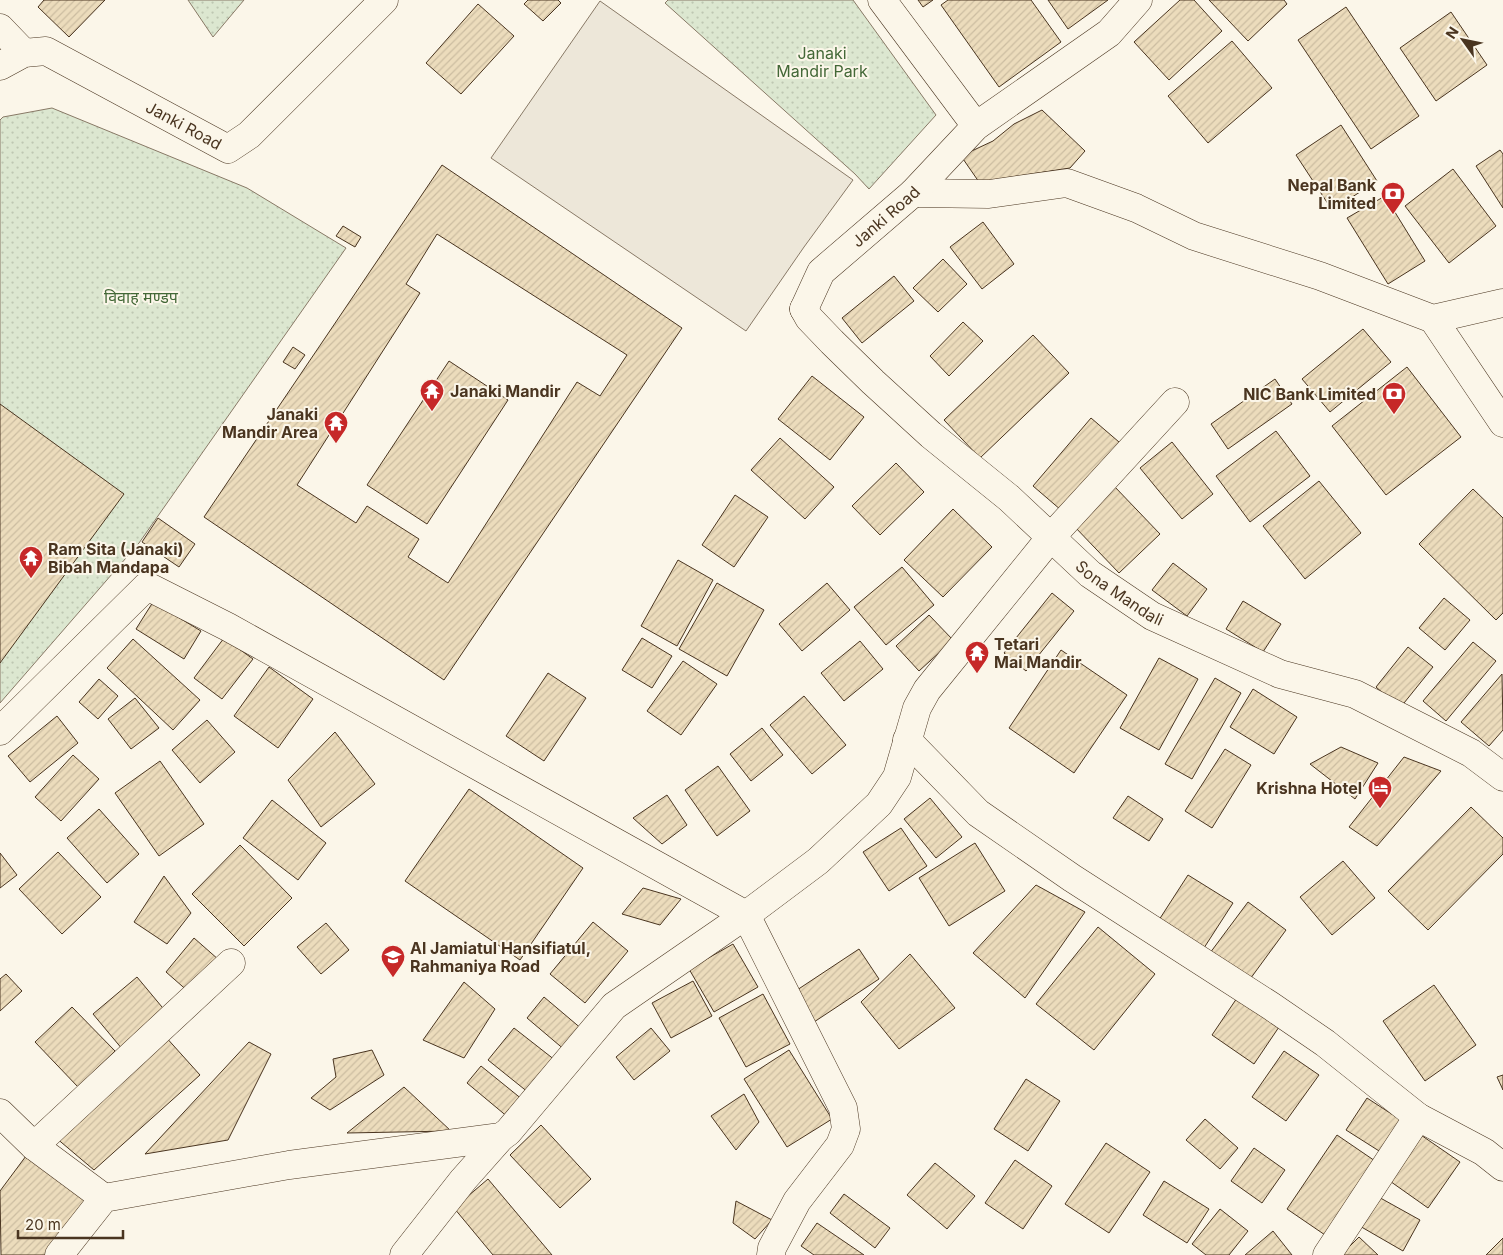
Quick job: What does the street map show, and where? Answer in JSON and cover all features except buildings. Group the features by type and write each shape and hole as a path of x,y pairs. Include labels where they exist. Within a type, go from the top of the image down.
{"street":[{"name":"Janki Road","path":"0,66 24,53 46,50 228,149 249,135 384,0"},
{"path":"882,0 976,126"},
{"name":"Janki Road","path":"804,309 821,272 912,193 976,126 1110,33 1138,0"},
{"path":"0,28 24,53"},
{"path":"912,193 990,194 1067,183 1136,208 1194,236 1320,276 1433,319 1503,303"},
{"name":"Sona Mandali","path":"804,309 809,318 872,382 931,435 1009,498 1090,574 1152,616 1280,674 1354,694 1472,753 1503,777"},
{"path":"1433,319 1503,423"},
{"path":"404,1255 463,1180 508,1132 614,1006 746,915 818,861 879,804 897,777 917,708 927,690 1051,537 1175,402"},
{"path":"0,731 148,586 228,627 746,915 843,1108 846,1129 840,1145 797,1201 772,1248 771,1255"},
{"path":"908,740 978,813 1072,878 1325,1043 1418,1117 1484,1152 1503,1166"},
{"path":"34,1146 231,963"},
{"path":"0,1113 34,1146 104,1198"},
{"path":"1327,1255 1418,1117"},
{"path":"60,1255 104,1198 289,1165 502,1137"}],"green space":[{"path":"188,0 244,0 213,37"},
{"name":"Janaki Mandir Park","path":"668,0 853,0 936,115 869,189 855,174 665,3"},
{"name":"विवाह मण्डप","path":"52,108 247,188 346,248 139,543 0,703 0,120 3,117"}],"shaded area":[{"path":"600,1 853,180 746,331 491,158"}],"place":[{"name":"Nepal Bank Limited","path":"1393,215"},
{"name":"Janaki Mandir","path":"432,412"},
{"name":"NIC Bank Limited","path":"1394,415"},
{"name":"Janaki Mandir Area","path":"336,444"},
{"name":"Ram Sita (Janaki) Bibah Mandapa","path":"31,579"},
{"name":"Tetari Mai Mandir","path":"977,674"},
{"name":"Krishna Hotel","path":"1380,809"},
{"name":"Al Jamiatul Hansifiatul, Rahmaniya Road","path":"393,978"}]}
